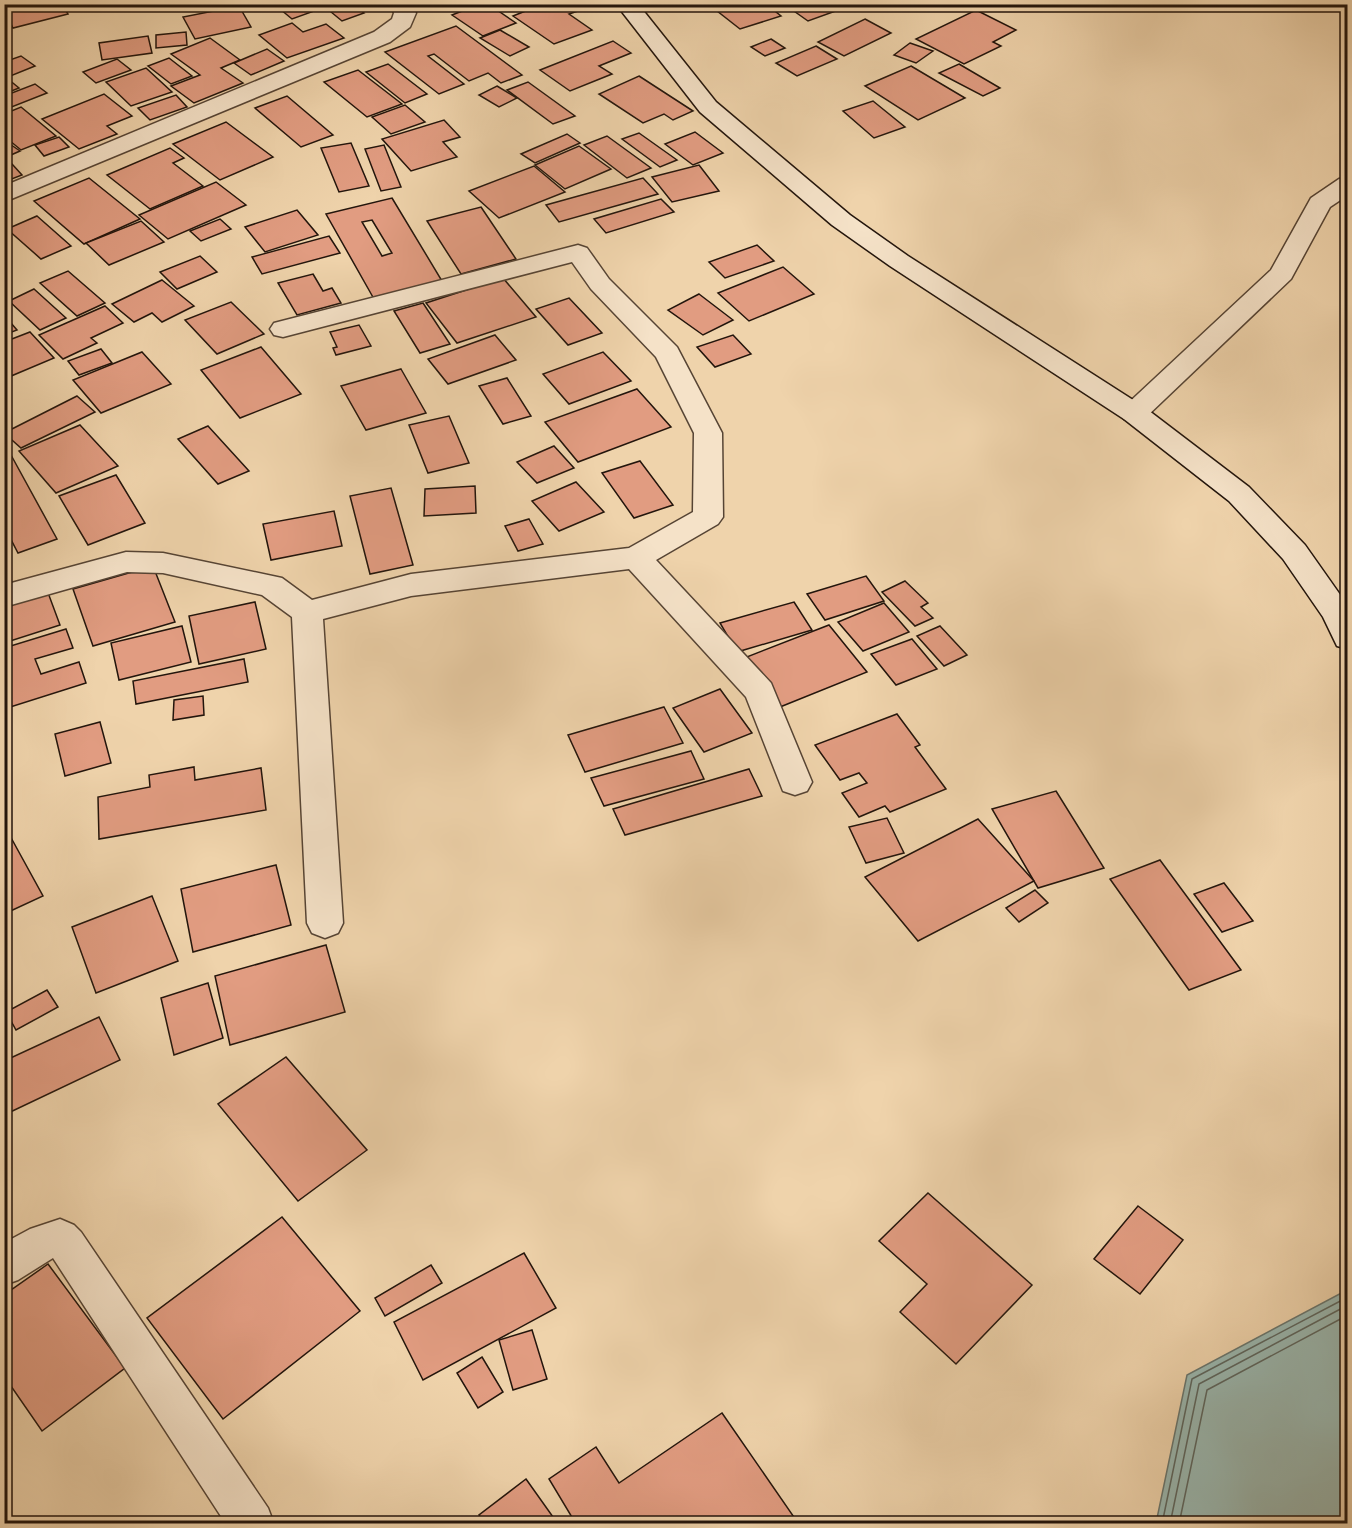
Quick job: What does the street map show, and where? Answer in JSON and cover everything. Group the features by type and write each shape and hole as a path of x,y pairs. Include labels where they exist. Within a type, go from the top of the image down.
{"street":[{"path":"4,195 382,37 402,22 405,13 400,4"},
{"path":"626,4 708,107 841,220 899,261 1134,413 1239,494 1294,552 1337,614 1347,638"},
{"path":"1134,413 1282,274 1320,203 1347,184"},
{"path":"283,328 578,253 600,284 668,353 708,433 708,517 636,558 411,585 307,612"},
{"path":"636,558 760,692 795,782"},
{"path":"4,596 126,562 163,563 271,586 307,612"},
{"path":"307,612 325,923"},
{"path":"4,1266 36,1245 49,1240 60,1238 67,1245 252,1524"}],"water":[{"path":"1347,1290 1347,1523 1156,1523 1187,1375"}],"building":[{"path":"26,4 62,4 68,14 13,28 4,10"},
{"path":"274,4 353,4 364,13 342,21 325,7 292,19"},
{"path":"480,4 488,4 516,23 483,36 452,15"},
{"path":"543,4 572,4 581,10 569,14 592,30 554,44 513,16"},
{"path":"721,4 766,4 781,16 740,29 712,7"},
{"path":"784,4 855,4 808,21"},
{"path":"239,6 251,27 195,39 183,17"},
{"path":"976,10 1016,30 993,42 1001,46 964,64 916,39"},
{"path":"865,19 891,33 844,56 818,42"},
{"path":"292,23 303,32 326,24 344,38 287,58 259,35"},
{"path":"456,26 522,75 501,83 488,73 469,81 434,54 428,56 464,84 439,94 385,52"},
{"path":"500,30 529,47 510,56 480,38"},
{"path":"186,32 187,45 156,48 156,35"},
{"path":"148,36 152,53 102,60 99,43"},
{"path":"210,38 240,60 221,68 243,83 194,103 171,86 200,75 171,54"},
{"path":"771,39 785,48 765,56 751,47"},
{"path":"613,41 631,53 599,66 612,74 570,91 540,70"},
{"path":"910,43 933,51 916,63 894,55"},
{"path":"816,46 837,59 797,76 776,63"},
{"path":"267,49 284,61 251,75 234,63"},
{"path":"21,56 35,66 8,77 4,74 4,62"},
{"path":"169,58 192,76 171,84 148,66"},
{"path":"117,59 131,70 96,83 83,72"},
{"path":"388,64 427,94 405,103 366,72"},
{"path":"959,64 1000,88 983,96 939,73"},
{"path":"911,66 965,98 918,120 865,86"},
{"path":"146,68 172,92 131,106 106,82"},
{"path":"358,70 402,104 367,117 324,82"},
{"path":"639,76 693,111 673,120 664,114 643,123 599,94"},
{"path":"8,79 19,88 4,94 4,81"},
{"path":"528,82 575,116 553,124 507,90"},
{"path":"35,84 47,93 4,110 4,96"},
{"path":"497,86 517,98 499,107 479,95"},
{"path":"104,94 132,116 107,126 117,134 79,149 42,119"},
{"path":"176,95 187,107 150,120 138,108"},
{"path":"287,96 333,135 301,147 255,108"},
{"path":"873,101 905,127 874,138 843,111"},
{"path":"405,105 425,122 391,134 372,117"},
{"path":"21,107 56,136 21,150 4,136 4,114"},
{"path":"444,120 460,137 443,142 457,157 411,171 382,139"},
{"path":"226,122 273,157 220,180 173,144"},
{"path":"695,132 723,153 693,165 665,144"},
{"path":"639,133 677,160 660,167 622,139"},
{"path":"567,134 580,143 535,163 521,154"},
{"path":"607,136 651,168 627,178 584,145"},
{"path":"59,137 69,147 44,156 35,145"},
{"path":"4,140 20,151 4,158"},
{"path":"351,143 369,186 339,192 321,148"},
{"path":"384,145 401,187 381,191 365,149"},
{"path":"579,146 611,169 565,189 535,165"},
{"path":"170,148 184,158 173,163 203,186 150,209 107,175"},
{"path":"12,164 22,175 4,182 4,166"},
{"path":"699,165 719,191 672,202 652,177"},
{"path":"534,166 565,192 499,218 469,191"},
{"path":"89,178 140,219 84,244 34,201"},
{"path":"643,178 658,194 559,222 546,205"},
{"path":"216,182 246,205 168,239 139,215"},
{"path":"392,198 442,281 374,299 326,214","holes":["372,220 392,253 382,256 362,222"]},
{"path":"661,199 674,212 606,233 594,219"},
{"path":"481,207 516,259 461,274 427,221"},
{"path":"297,210 318,235 265,252 245,227"},
{"path":"37,216 71,246 41,259 7,229"},
{"path":"220,219 231,229 201,241 190,231"},
{"path":"141,221 164,242 109,265 86,243"},
{"path":"329,236 340,253 262,274 252,257"},
{"path":"757,245 774,261 725,278 709,262"},
{"path":"200,256 217,272 177,289 160,272"},
{"path":"783,267 814,294 749,321 718,293"},
{"path":"68,271 105,303 77,316 40,283"},
{"path":"313,274 323,291 332,288 341,303 297,315 278,283"},
{"path":"503,278 536,317 457,343 426,303"},
{"path":"162,280 194,306 162,322 152,313 134,322 112,304"},
{"path":"34,289 66,318 40,330 9,301"},
{"path":"699,294 733,320 703,335 668,310"},
{"path":"569,298 602,333 568,345 536,309"},
{"path":"231,302 264,334 217,354 185,320"},
{"path":"423,303 450,344 420,353 394,311"},
{"path":"105,306 123,323 91,338 97,343 63,359 39,335"},
{"path":"4,315 17,330 4,335"},
{"path":"359,325 371,346 336,355 333,348 337,347 330,332"},
{"path":"30,332 54,358 4,379 4,342"},
{"path":"495,335 516,360 448,384 428,359"},
{"path":"733,335 751,354 715,367 697,347"},
{"path":"261,347 301,394 240,418 201,370"},
{"path":"101,349 112,363 79,375 68,361"},
{"path":"142,352 171,384 101,413 73,380"},
{"path":"603,352 631,381 569,404 543,374"},
{"path":"401,369 426,413 366,430 341,386"},
{"path":"507,378 531,416 503,424 479,386"},
{"path":"637,389 671,427 578,462 545,422"},
{"path":"77,396 95,412 21,448 4,433"},
{"path":"449,416 469,463 428,473 409,425"},
{"path":"80,425 118,466 56,493 19,451"},
{"path":"208,426 249,471 218,484 178,439"},
{"path":"554,446 574,468 537,483 517,462"},
{"path":"11,455 57,539 18,553 4,526 4,458"},
{"path":"640,461 673,505 634,518 602,473"},
{"path":"116,475 145,523 88,545 59,496"},
{"path":"576,482 604,512 559,531 532,501"},
{"path":"475,486 476,513 424,516 425,489"},
{"path":"391,488 413,565 370,574 350,496"},
{"path":"334,511 342,546 271,560 263,524"},
{"path":"529,519 543,544 518,551 505,526"},
{"path":"153,566 175,622 93,646 73,589"},
{"path":"866,576 884,601 825,620 807,594"},
{"path":"905,581 928,603 921,607 933,618 915,626 882,592"},
{"path":"47,590 60,625 4,643 4,603"},
{"path":"255,602 266,649 199,664 189,616"},
{"path":"794,602 812,630 737,652 720,623"},
{"path":"884,603 909,632 863,651 838,622"},
{"path":"829,625 867,672 775,709 739,660"},
{"path":"182,626 191,662 119,680 111,643"},
{"path":"940,626 967,655 944,666 917,636"},
{"path":"66,629 73,648 35,659 41,674 79,662 86,683 4,709 4,648"},
{"path":"912,639 937,669 896,685 871,654"},
{"path":"244,659 248,682 136,704 133,681"},
{"path":"720,689 752,733 704,752 673,708"},
{"path":"203,696 204,715 173,720 174,700"},
{"path":"664,707 683,743 585,772 568,735"},
{"path":"897,714 920,745 915,747 946,789 890,812 885,806 859,817 842,793 867,783 859,773 840,780 815,745"},
{"path":"100,722 111,763 65,776 55,734"},
{"path":"691,751 704,779 604,806 591,778"},
{"path":"194,767 195,780 261,768 266,810 99,839 98,797 150,787 149,775"},
{"path":"749,769 762,796 625,835 613,809"},
{"path":"1056,791 1104,868 1038,888 992,809"},
{"path":"887,818 904,853 866,863 849,827"},
{"path":"978,819 1034,881 918,941 865,877"},
{"path":"9,834 43,896 4,914 4,837"},
{"path":"1160,860 1241,970 1189,990 1110,879"},
{"path":"276,865 291,925 193,952 181,889"},
{"path":"1224,883 1253,921 1222,932 1194,894"},
{"path":"1035,890 1048,903 1019,922 1006,908"},
{"path":"152,896 178,961 96,993 72,927"},
{"path":"326,945 345,1012 230,1045 215,976"},
{"path":"208,983 223,1038 174,1055 161,998"},
{"path":"47,990 58,1007 16,1030 6,1012"},
{"path":"99,1017 120,1060 4,1115 4,1061"},
{"path":"286,1057 367,1150 298,1201 218,1104"},
{"path":"928,1193 1032,1285 956,1364 900,1312 927,1284 879,1241"},
{"path":"1138,1206 1183,1240 1140,1294 1094,1259"},
{"path":"282,1217 360,1311 223,1419 147,1318"},
{"path":"524,1253 556,1308 423,1380 394,1322"},
{"path":"48,1264 125,1368 42,1431 4,1376 4,1295"},
{"path":"431,1265 442,1283 385,1316 375,1298"},
{"path":"532,1330 547,1379 513,1390 499,1340"},
{"path":"482,1357 503,1392 478,1408 457,1373"},
{"path":"722,1413 796,1520 791,1524 576,1524 549,1479 596,1447 619,1483"},
{"path":"526,1479 558,1524 485,1524 479,1515"}]}
